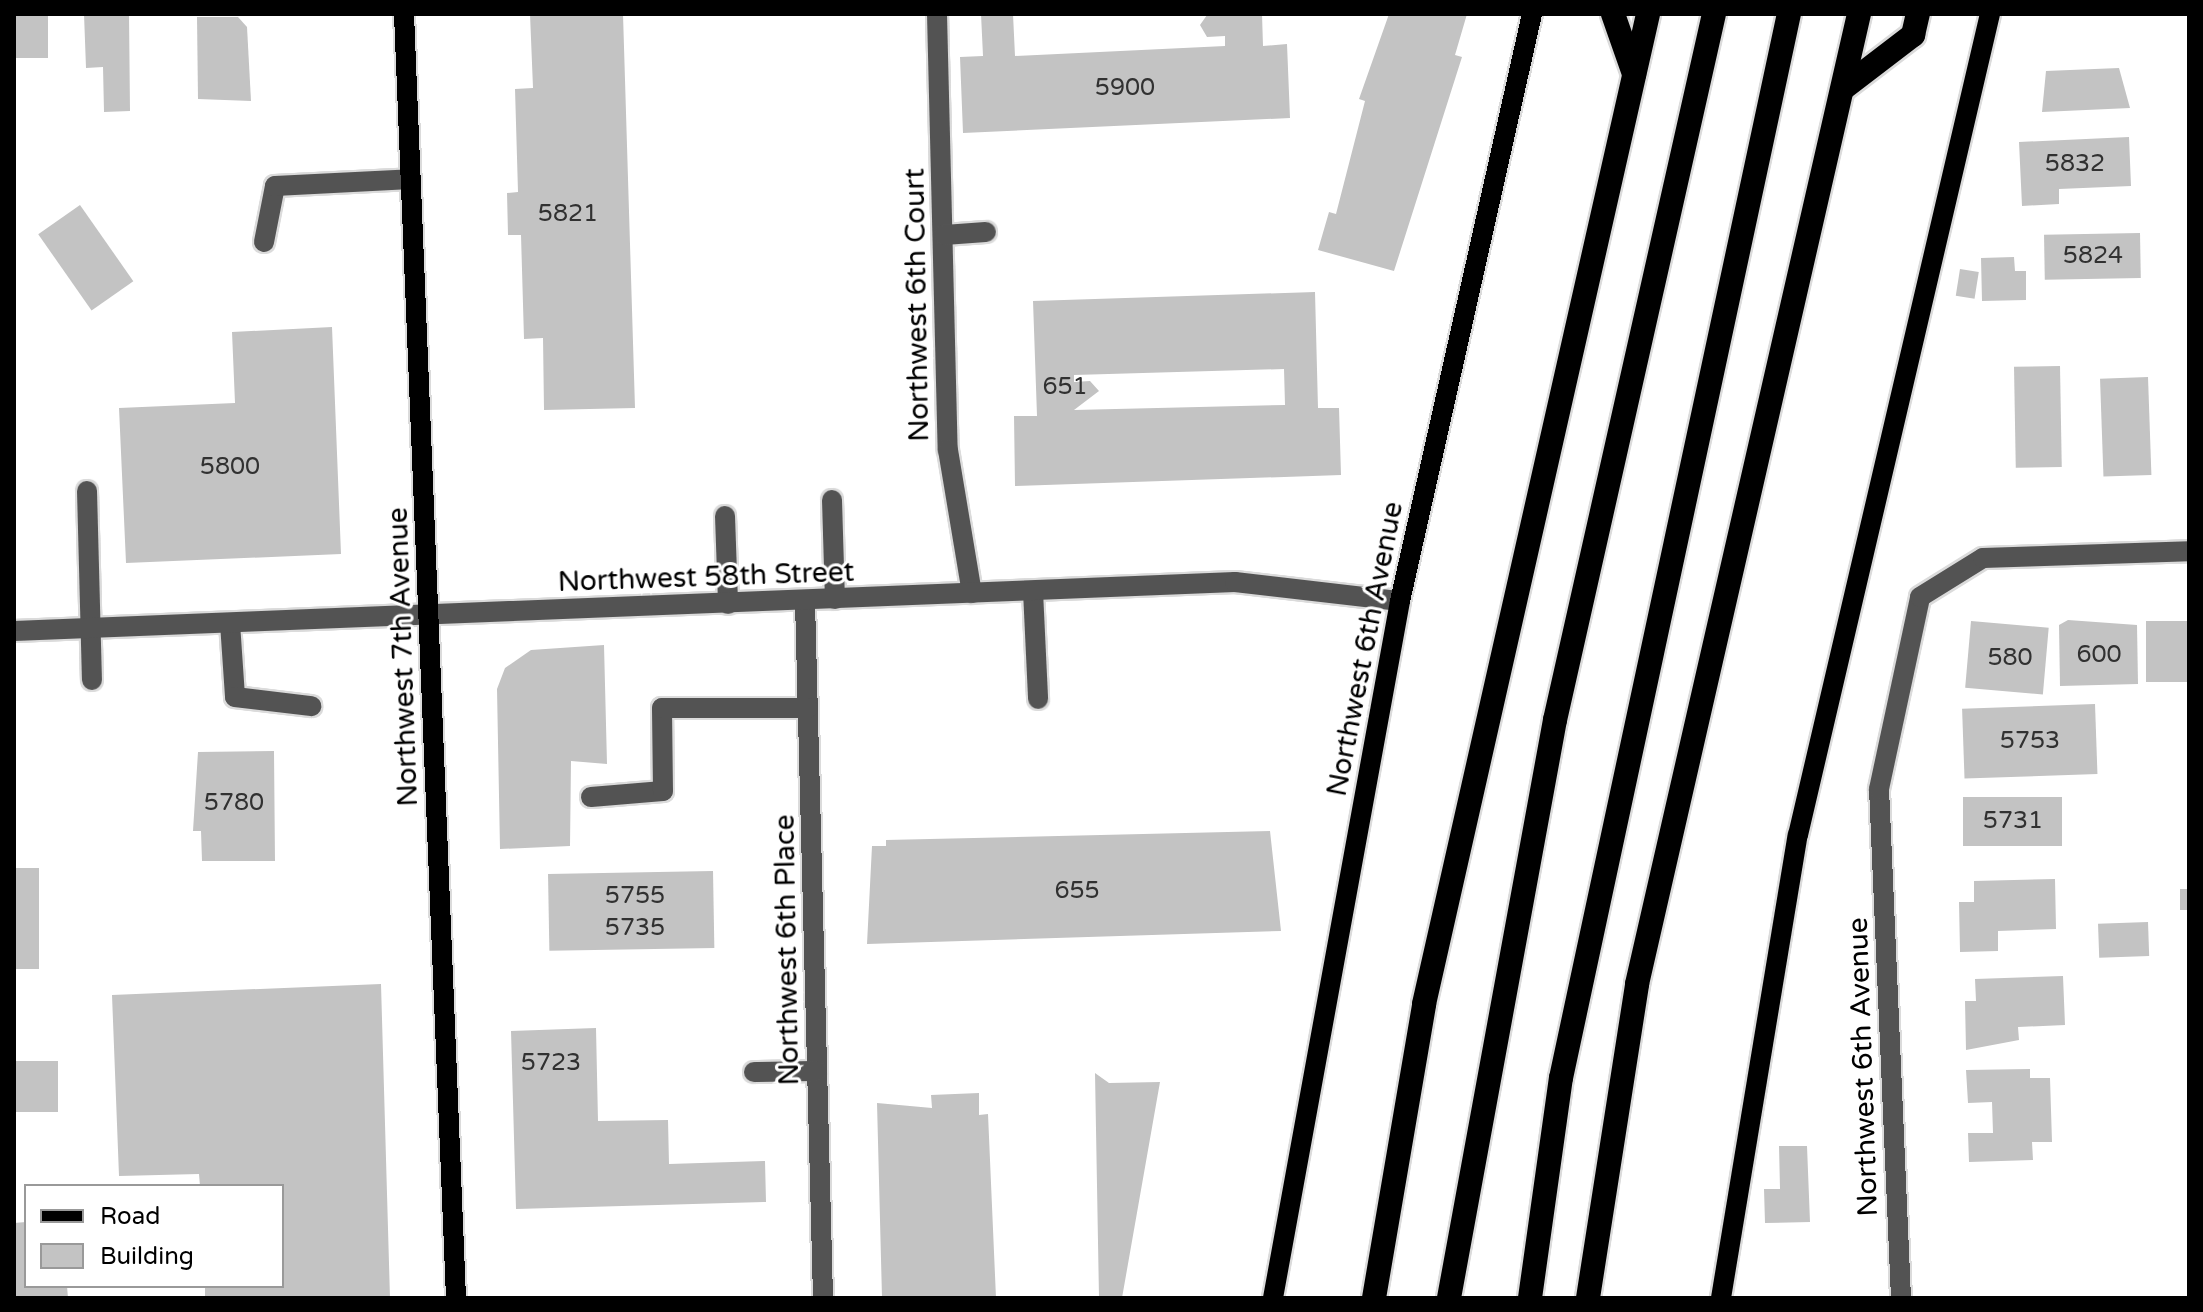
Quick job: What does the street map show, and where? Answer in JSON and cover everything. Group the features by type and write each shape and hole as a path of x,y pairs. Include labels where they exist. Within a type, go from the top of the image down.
{"highway":[{"path":"1613,14 1635,76"},
{"path":"1374,1298 1424,1004 1648,14"},
{"path":"1449,1298 1555,720 1714,14"},
{"path":"1530,1298 1561,1078 1789,14"},
{"path":"1588,1298 1637,984 1845,87 1859,14"},
{"path":"1845,87 1913,35 1918,14"}],"main road":[{"name":"Northwest 7th Avenue","path":"404,14 456,1298"},
{"name":"Northwest 6th Avenue","path":"1273,1298 1400,601 1532,14"},
{"path":"1721,1298 1798,835 1990,14"}],"street":[{"name":"Northwest 6th Court","path":"937,14 948,450 972,593"},
{"path":"264,242 275,186 411,179"},
{"path":"944,235 986,232"},
{"path":"87,491 88,629 92,680"},
{"path":"832,500 835,599"},
{"path":"725,516 728,604"},
{"name":"Northwest 6th Avenue","path":"1901,1298 1879,789 1920,597 1983,558 2189,551"},
{"name":"Northwest 58th Street","path":"14,631 1235,582 1400,601"},
{"path":"1033,591 1038,699"},
{"name":"Northwest 6th Place","path":"805,601 823,1298"},
{"path":"230,623 235,697 311,706"},
{"path":"591,797 663,791 662,708 808,708"},
{"path":"754,1072 817,1071"}],"building":[{"path":"14,14 48,14 48,58 14,58"},
{"path":"84,14 129,14 130,111 104,112 103,67 86,68"},
{"path":"530,14 623,14 635,408 544,410 543,338 524,339 521,235 508,235 507,193 518,192 515,89 533,88"},
{"path":"981,14 1013,14 1015,56 1225,46 1225,36 1207,37 1200,25 1207,15 1262,14 1263,46 1287,44 1290,118 963,133 960,57 983,56"},
{"path":"1389,14 1467,14 1455,55 1462,57 1394,271 1318,250 1329,212 1336,214 1365,101 1359,99"},
{"path":"197,17 238,17 247,27 251,101 198,99"},
{"path":"2119,68 2130,108 2042,112 2046,71"},
{"path":"2129,137 2131,186 2059,189 2059,204 2022,206 2019,142"},
{"path":"80,205 133,281 92,310 38,234"},
{"path":"2140,233 2141,278 2045,280 2044,235"},
{"path":"2014,257 2015,271 2026,271 2026,300 1982,301 1981,258"},
{"path":"1960,269 1979,272 1975,299 1956,296"},
{"path":"1315,292 1318,408 1339,408 1341,475 1015,486 1014,416 1037,416 1033,301","holes":["1284,369 1285,405 1074,410 1099,391 1090,381 1074,382 1074,375"]},
{"path":"332,327 341,554 126,563 119,408 235,403 232,332"},
{"path":"2060,366 2062,467 2016,468 2014,367"},
{"path":"2148,377 2151,475 2103,477 2100,379"},
{"path":"2068,620 2137,625 2138,684 2060,686 2059,625"},
{"path":"1971,621 2049,628 2043,695 1965,688"},
{"path":"2146,621 2189,621 2189,682 2146,682"},
{"path":"604,645 607,764 571,761 570,846 500,849 497,689 505,668 531,650"},
{"path":"2095,704 2097,774 1965,779 1962,709"},
{"path":"274,751 275,861 202,861 201,831 193,831 198,752"},
{"path":"1963,797 2062,797 2062,846 1963,846"},
{"path":"1270,831 1281,931 867,944 872,846 886,846 886,840"},
{"path":"14,868 39,868 39,969 14,969"},
{"path":"713,871 714,948 549,951 548,874"},
{"path":"2055,879 2056,929 1998,931 1998,951 1960,952 1959,902 1974,902 1974,881"},
{"path":"2180,889 2189,889 2189,910 2180,910"},
{"path":"2148,922 2149,956 2099,958 2098,924"},
{"path":"2063,976 2065,1025 2018,1027 2019,1040 1966,1050 1965,1001 1976,1001 1975,979"},
{"path":"381,984 390,1298 205,1298 205,1288 284,1288 284,1184 200,1184 199,1174 119,1176 112,995"},
{"path":"596,1028 598,1121 668,1120 669,1164 765,1161 766,1202 516,1209 511,1031"},
{"path":"14,1061 58,1061 58,1112 14,1112"},
{"path":"2030,1069 2030,1078 2050,1078 2052,1142 2032,1142 2033,1160 1969,1162 1968,1133 1993,1133 1992,1102 1968,1103 1966,1070"},
{"path":"1095,1073 1109,1083 1160,1082 1122,1298 1099,1298"},
{"path":"979,1093 979,1115 988,1114 996,1298 882,1298 877,1103 932,1108 931,1095"},
{"path":"1779,1146 1807,1146 1810,1222 1765,1223 1764,1189 1780,1189"},
{"path":"24,1222 24,1288 67,1288 68,1298 14,1298 14,1223"}]}
